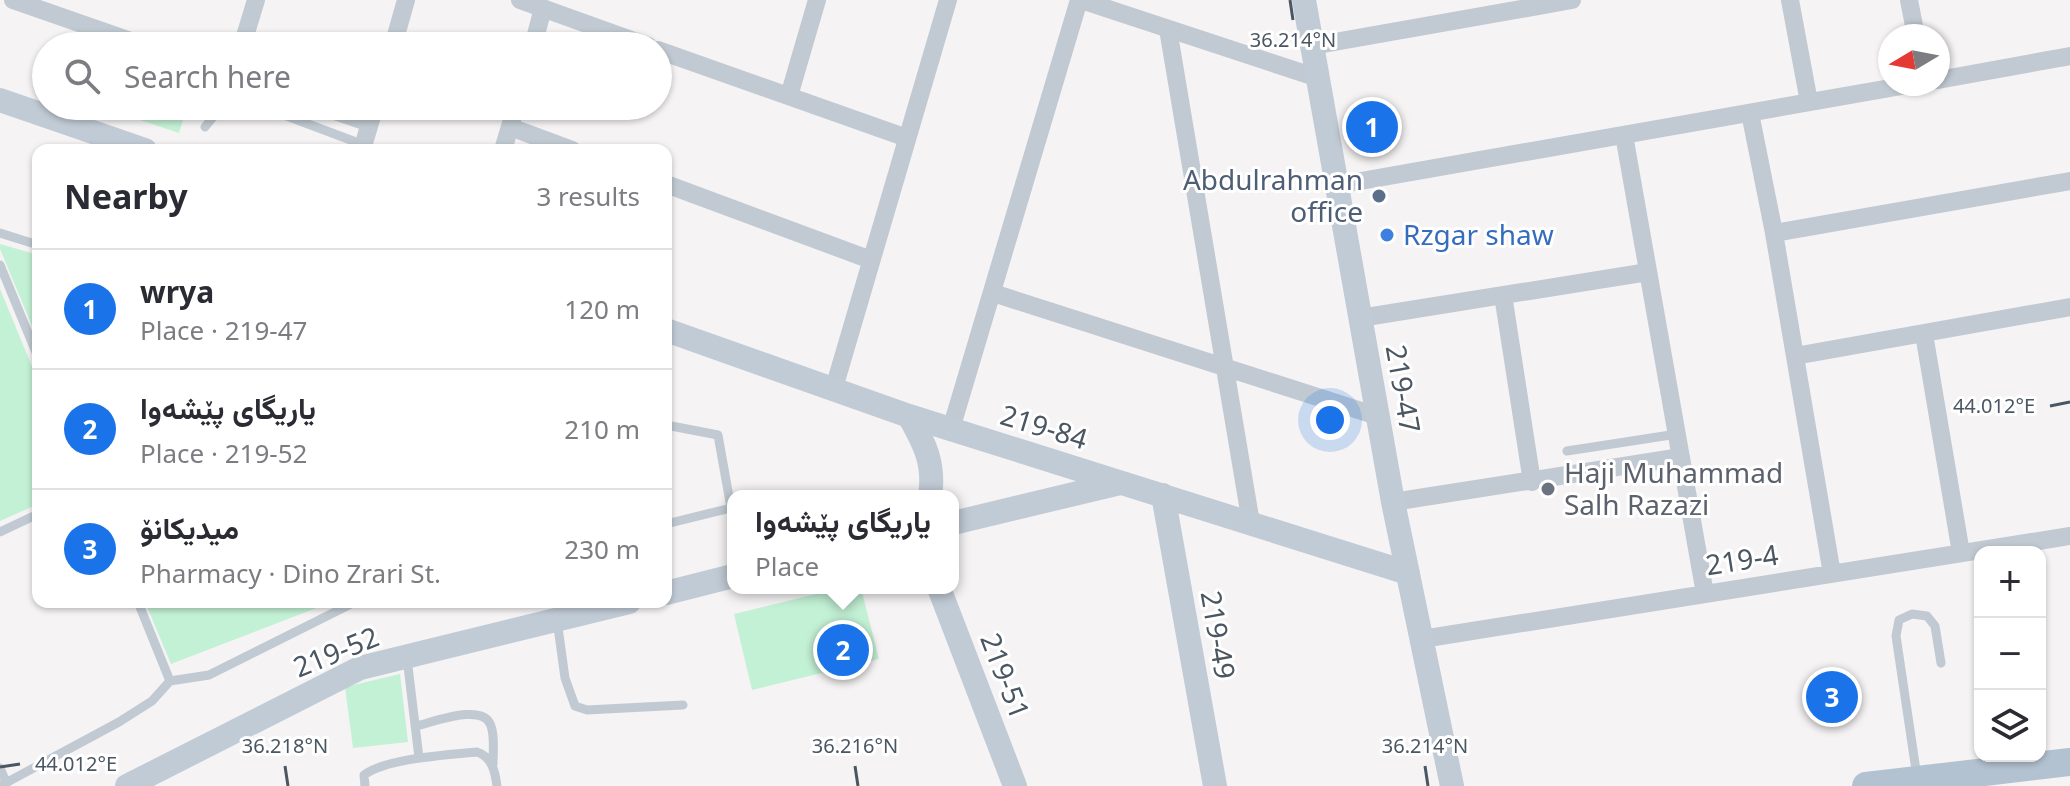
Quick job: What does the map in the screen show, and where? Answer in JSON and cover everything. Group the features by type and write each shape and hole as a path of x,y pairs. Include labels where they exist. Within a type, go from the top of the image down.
{"main road":[{"path":"1866,786 2070,762"}],"street":[{"path":"13,0 105,32"},
{"path":"246,32 256,0"},
{"path":"397,32 406,0"},
{"path":"520,0 609,32"},
{"path":"789,96 817,0"},
{"path":"834,388 948,0"},
{"path":"951,429 1080,0 1318,78"},
{"name":"219-47","path":"1304,0 1393,502 1452,786"},
{"path":"1312,46 1572,0"},
{"path":"1790,0 1809,102"},
{"path":"1909,0 1914,24"},
{"path":"537,32 543,8"},
{"path":"1168,29 1251,523"},
{"path":"672,55 907,138"},
{"path":"1950,78 2070,56"},
{"path":"1338,185 1878,90"},
{"path":"0,100 32,111"},
{"path":"1750,113 1774,233 1832,574"},
{"path":"58,120 128,144"},
{"path":"364,144 371,120"},
{"path":"505,144 512,120"},
{"path":"510,127 556,144"},
{"path":"1624,135 1705,594"},
{"path":"1774,233 2070,181"},
{"path":"672,186 871,260"},
{"path":"1360,318 1648,272"},
{"path":"993,293 1377,416"},
{"path":"1503,295 1532,482"},
{"path":"1795,356 2070,307"},
{"name":"219-84","path":"672,332 909,416 1408,573"},
{"path":"1924,334 1961,553"},
{"path":"909,416 926,444 932,463 930,490"},
{"path":"1393,502 1681,457"},
{"path":"959,522 1122,483"},
{"name":"219-49","path":"1163,495 1215,786"},
{"name":"219-4","path":"1422,639 2070,536"},
{"path":"672,591 727,578"},
{"name":"219-51","path":"941,594 1015,786"},
{"name":"219-52","path":"137,784 360,668 605,608"}],"lane":[{"path":"205,127 211,120"},
{"path":"294,120 353,144"},
{"path":"0,233 32,243"},
{"path":"0,265 32,342"},
{"path":"672,426 718,435 728,490"},
{"path":"1567,451 1677,434"},
{"path":"672,523 727,509"},
{"path":"0,532 32,517"},
{"path":"140,608 170,681"},
{"path":"0,768 3,784 119,722 152,701 170,681 209,675 343,608"},
{"path":"1917,780 1896,636 1899,620 1912,614 1927,616 1935,626 1941,663"},
{"path":"557,620 565,678 575,706 587,710 683,705"},
{"path":"407,656 419,758"},
{"path":"416,726 469,713 480,714 492,728 497,786"},
{"path":"365,786 364,775 372,770 419,758 477,752 486,755 493,765"}],"green space":[{"path":"140,120 183,120 179,133"},
{"path":"0,244 32,253 32,326"},
{"path":"0,289 32,366 32,507 0,521"},
{"path":"816,594 863,594 879,659 752,690 734,614"},
{"path":"148,608 316,608 171,664"},
{"path":"400,674 408,742 353,748 345,687"}],"place":[{"name":"wrya","path":"1372,127"},
{"name":"Abdulrahman office","path":"1379,196"},
{"name":"Rzgar shaw","path":"1387,235"},
{"name":"Haji Muhammad Salh Razazi","path":"1548,489"},
{"name":"یاریگای پێشەوا","path":"843,650"},
{"name":"میدیکانۆ","path":"1832,697"}]}
